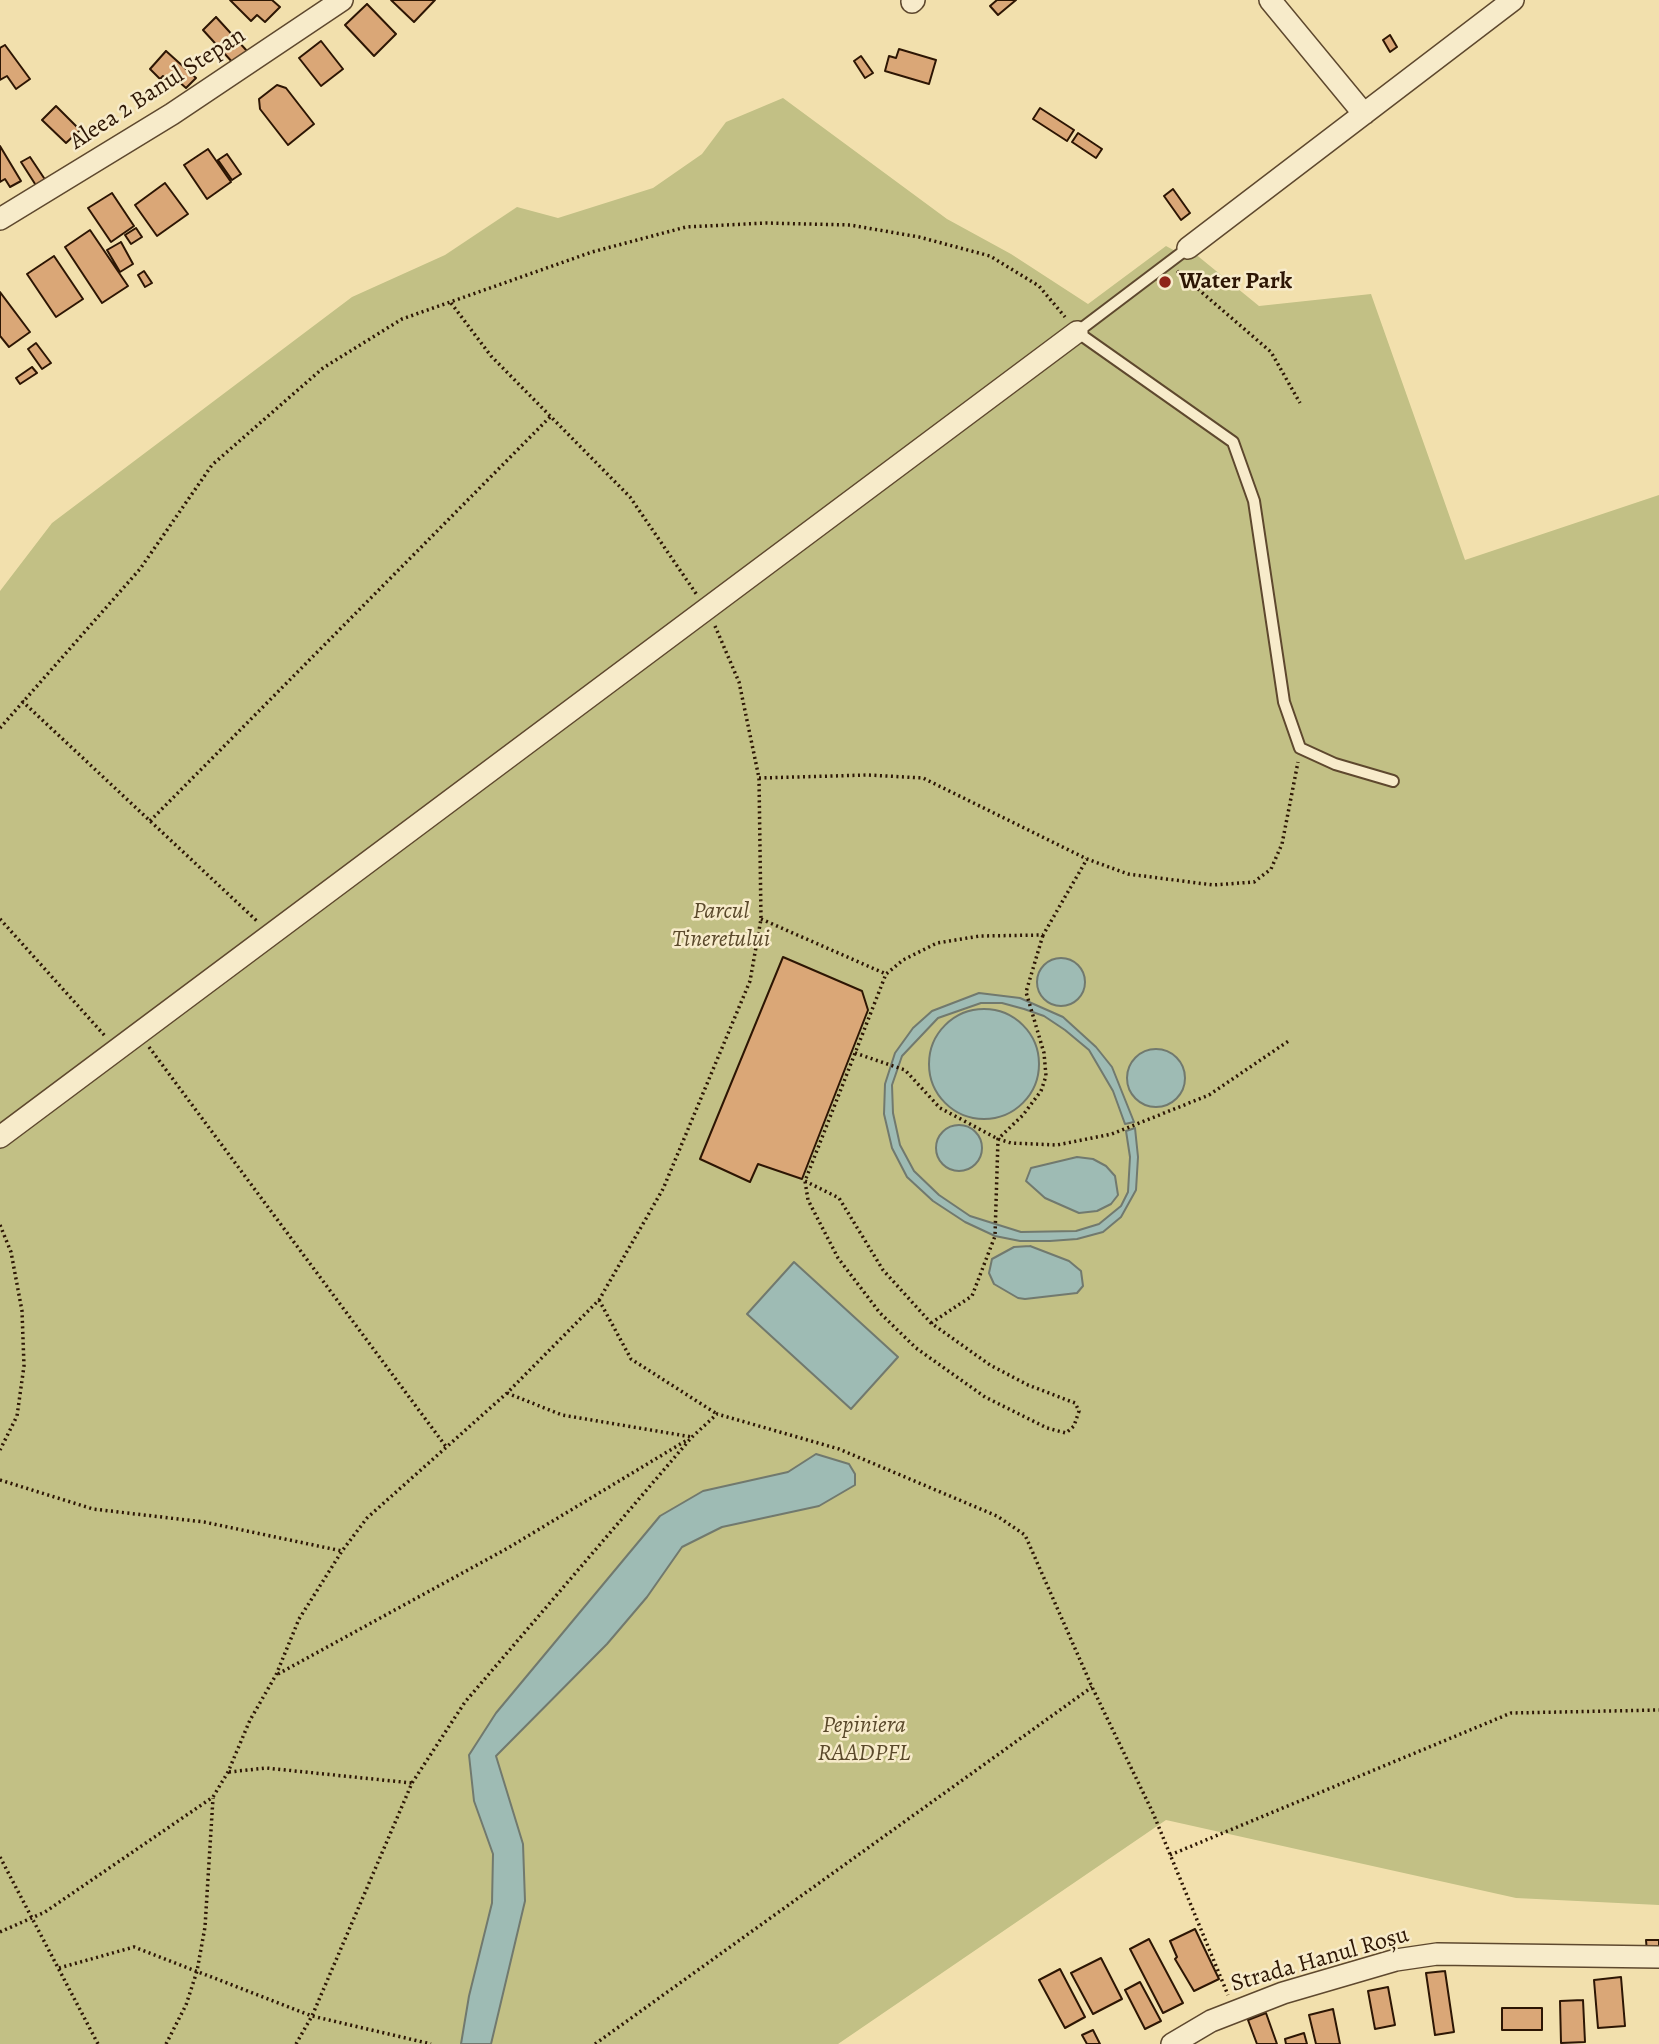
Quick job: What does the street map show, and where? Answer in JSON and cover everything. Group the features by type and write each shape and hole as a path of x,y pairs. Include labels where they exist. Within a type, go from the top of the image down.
{"street":[{"name":"Aleea 2 Banul Stepan","path":"0,219 172,114 342,0"},
{"path":"1270,0 1364,114"},
{"path":"1188,248 1513,0"},
{"path":"0,1137 140,1035 1077,332"},
{"name":"Strada Hanul Roșu","path":"1172,2044 1211,2021 1283,1993 1396,1960 1437,1954 1659,1957"}],"lane":[{"path":"1188,248 1077,332 1233,442 1254,501 1284,702 1300,748 1335,764 1393,781"}],"path":[{"path":"0,728 140,569 212,466 323,368 402,319 592,252 686,227 765,223 850,225 919,237 990,256 1039,286 1077,332"},
{"path":"1168,262 1271,352 1300,403"},
{"path":"0,1932 34,1919 213,1797 228,1772 250,1720 276,1675 299,1619 342,1551 367,1518 507,1393 599,1300 663,1189 750,981 761,919 759,778 739,682 708,610 630,497 491,356 451,303"},
{"path":"150,821 550,417"},
{"path":"22,701 272,936"},
{"path":"759,778 868,775 923,778 1087,859 1128,874 1213,885 1254,881 1271,869 1282,844 1300,748"},
{"path":"930,1323 972,1296 995,1236 998,1139 1023,1115 1041,1091 1046,1076 1044,1053 1026,992 1043,935 1087,859"},
{"path":"0,919 118,1051"},
{"path":"761,919 886,974"},
{"path":"805,1181 839,1198 883,1270 930,1323 990,1365 1027,1385 1075,1403 1079,1411 1074,1426 1066,1433 1047,1429 985,1397 916,1348 880,1313 838,1258 808,1200 805,1181 886,974 903,960 937,943 980,936 1043,935"},
{"path":"140,1035 447,1448"},
{"path":"855,1053 898,1068 916,1081 940,1108 998,1139 1011,1143 1057,1145 1112,1134 1209,1095 1290,1040"},
{"path":"0,1225 11,1252 22,1311 24,1366 16,1416 0,1450"},
{"path":"599,1300 631,1360 716,1414 839,1449 997,1516 1025,1535 1170,1855 1235,2012"},
{"path":"507,1393 562,1415 692,1437"},
{"path":"296,2044 313,2016 412,1783 465,1702 692,1437 716,1414"},
{"path":"276,1675 508,1548 692,1437"},
{"path":"0,1480 93,1509 204,1522 342,1551"},
{"path":"595,2044 1092,1687"},
{"path":"1170,1855 1511,1713 1659,1710"},
{"path":"228,1772 266,1768 412,1783"},
{"path":"166,2044 186,2005 197,1971 205,1927 213,1797"},
{"path":"0,1857 98,2044"},
{"path":"59,1968 134,1947 313,2016 431,2044"}],"green space":[{"name":"Parcul Tineretului","path":"783,98 947,219 1011,254 1088,304 1166,246 1179,253 1188,248 1259,306 1371,294 1465,560 1659,495 1659,1905 1516,1898 1166,1820 838,2044 0,2044 0,591 52,523 352,297 445,255 517,207 558,218 653,188 702,154 726,122"}],"water":[{"path":"1061,958 1078,965 1085,982 1078,999 1061,1006 1044,999 1037,982 1044,965"},
{"path":"979,993 1020,998 1063,1017 1096,1047 1112,1067 1134,1122 1125,1124 1113,1091 1089,1050 1065,1030 1044,1016 1024,1009 1002,1003 981,1003 938,1018 902,1056 892,1085 893,1113 900,1145 914,1171 939,1195 970,1216 1021,1232 1076,1231 1099,1224 1121,1206 1128,1192 1130,1157 1126,1131 1135,1128 1138,1157 1136,1190 1121,1217 1103,1232 1077,1239 1050,1241 1020,1241 995,1236 965,1222 933,1201 907,1177 892,1148 884,1114 885,1084 895,1053 913,1028 932,1011"},
{"path":"984,1009 1005,1013 1023,1025 1035,1043 1039,1064 1035,1085 1023,1103 1005,1115 984,1119 963,1115 945,1103 933,1085 929,1064 933,1043 945,1025 963,1013"},
{"path":"1150,1049 1162,1049 1177,1057 1185,1072 1185,1084 1177,1099 1162,1107 1150,1107 1135,1099 1127,1084 1127,1072 1135,1057"},
{"path":"959,1125 975,1132 982,1148 975,1164 959,1171 943,1164 936,1148 943,1132"},
{"path":"1077,1157 1093,1159 1106,1166 1115,1176 1118,1195 1111,1204 1097,1211 1079,1213 1045,1198 1026,1181 1031,1168"},
{"path":"1030,1246 1069,1261 1081,1271 1083,1286 1077,1293 1025,1299 1018,1298 994,1284 989,1273 992,1259 1014,1247"},
{"path":"794,1262 898,1357 851,1409 747,1314"},
{"path":"816,1454 849,1464 855,1474 855,1485 819,1506 722,1527 682,1547 647,1597 607,1644 496,1756 523,1844 525,1901 491,2044 461,2044 469,1996 492,1903 493,1854 474,1801 469,1755 496,1713 660,1516 703,1491 788,1472"}],"building":[{"path":"230,0 272,0 280,7 265,22 257,15 251,21"},
{"path":"391,0 435,0 414,22"},
{"path":"997,0 1016,0 998,15 990,6"},
{"path":"367,4 396,34 374,56 345,25"},
{"path":"216,17 247,51 234,64 203,30"},
{"path":"1390,35 1397,47 1390,52 1383,40"},
{"path":"321,41 343,69 321,86 299,58"},
{"path":"5,45 30,79 16,89 7,76 0,80 0,48"},
{"path":"899,49 936,60 929,84 885,71 889,56 896,58"},
{"path":"166,51 196,78 186,88 177,80 173,85 163,76 160,79 150,69"},
{"path":"861,56 873,73 865,78 854,61"},
{"path":"277,85 286,88 314,124 288,145 260,109 259,99"},
{"path":"56,106 80,130 66,143 42,120"},
{"path":"1040,108 1074,130 1067,141 1033,119"},
{"path":"1078,133 1102,149 1096,158 1072,142"},
{"path":"0,146 21,181 10,187 5,179 0,182"},
{"path":"208,149 231,182 207,199 184,165"},
{"path":"227,154 241,174 232,180 218,160"},
{"path":"30,157 46,181 37,187 21,162"},
{"path":"165,183 188,214 157,236 135,205"},
{"path":"1173,189 1190,213 1181,220 1164,196"},
{"path":"112,193 134,226 111,242 88,208"},
{"path":"136,228 142,237 131,244 125,235"},
{"path":"90,230 128,286 102,303 65,247"},
{"path":"121,242 133,264 120,272 107,250"},
{"path":"54,256 83,299 56,317 27,274"},
{"path":"144,271 152,283 145,287 138,275"},
{"path":"0,292 30,332 9,347 0,336"},
{"path":"36,343 51,363 42,369 28,349"},
{"path":"32,367 37,373 20,384 16,378"},
{"path":"783,957 862,991 868,1010 802,1179 758,1164 750,1182 700,1159"},
{"path":"1195,1929 1219,1979 1194,1991 1175,1959 1177,1957 1170,1941"},
{"path":"1149,1939 1183,2003 1163,2013 1130,1949"},
{"path":"1646,1940 1659,1940 1659,1952 1647,1952"},
{"path":"1101,1958 1122,1999 1093,2014 1071,1973"},
{"path":"1060,1969 1085,2017 1065,2028 1039,1980"},
{"path":"1445,1971 1454,2032 1435,2035 1426,1973"},
{"path":"1621,1977 1625,2026 1598,2028 1594,1980"},
{"path":"1140,1982 1161,2021 1145,2029 1125,1990"},
{"path":"1388,1987 1395,2025 1375,2029 1368,1991"},
{"path":"1583,2000 1585,2042 1561,2043 1560,2001"},
{"path":"1502,2008 1542,2008 1542,2030 1502,2030"},
{"path":"1333,2009 1340,2044 1316,2044 1309,2015"},
{"path":"1266,2013 1277,2044 1257,2044 1248,2020"},
{"path":"1093,2030 1100,2044 1087,2044 1082,2035"},
{"path":"1304,2033 1307,2044 1286,2044 1285,2039"}],"place":[{"name":"Water Park","path":"1165,282"}],"park label":[{"name":"Pepiniera RAADPFL","path":"864,1740"}]}
